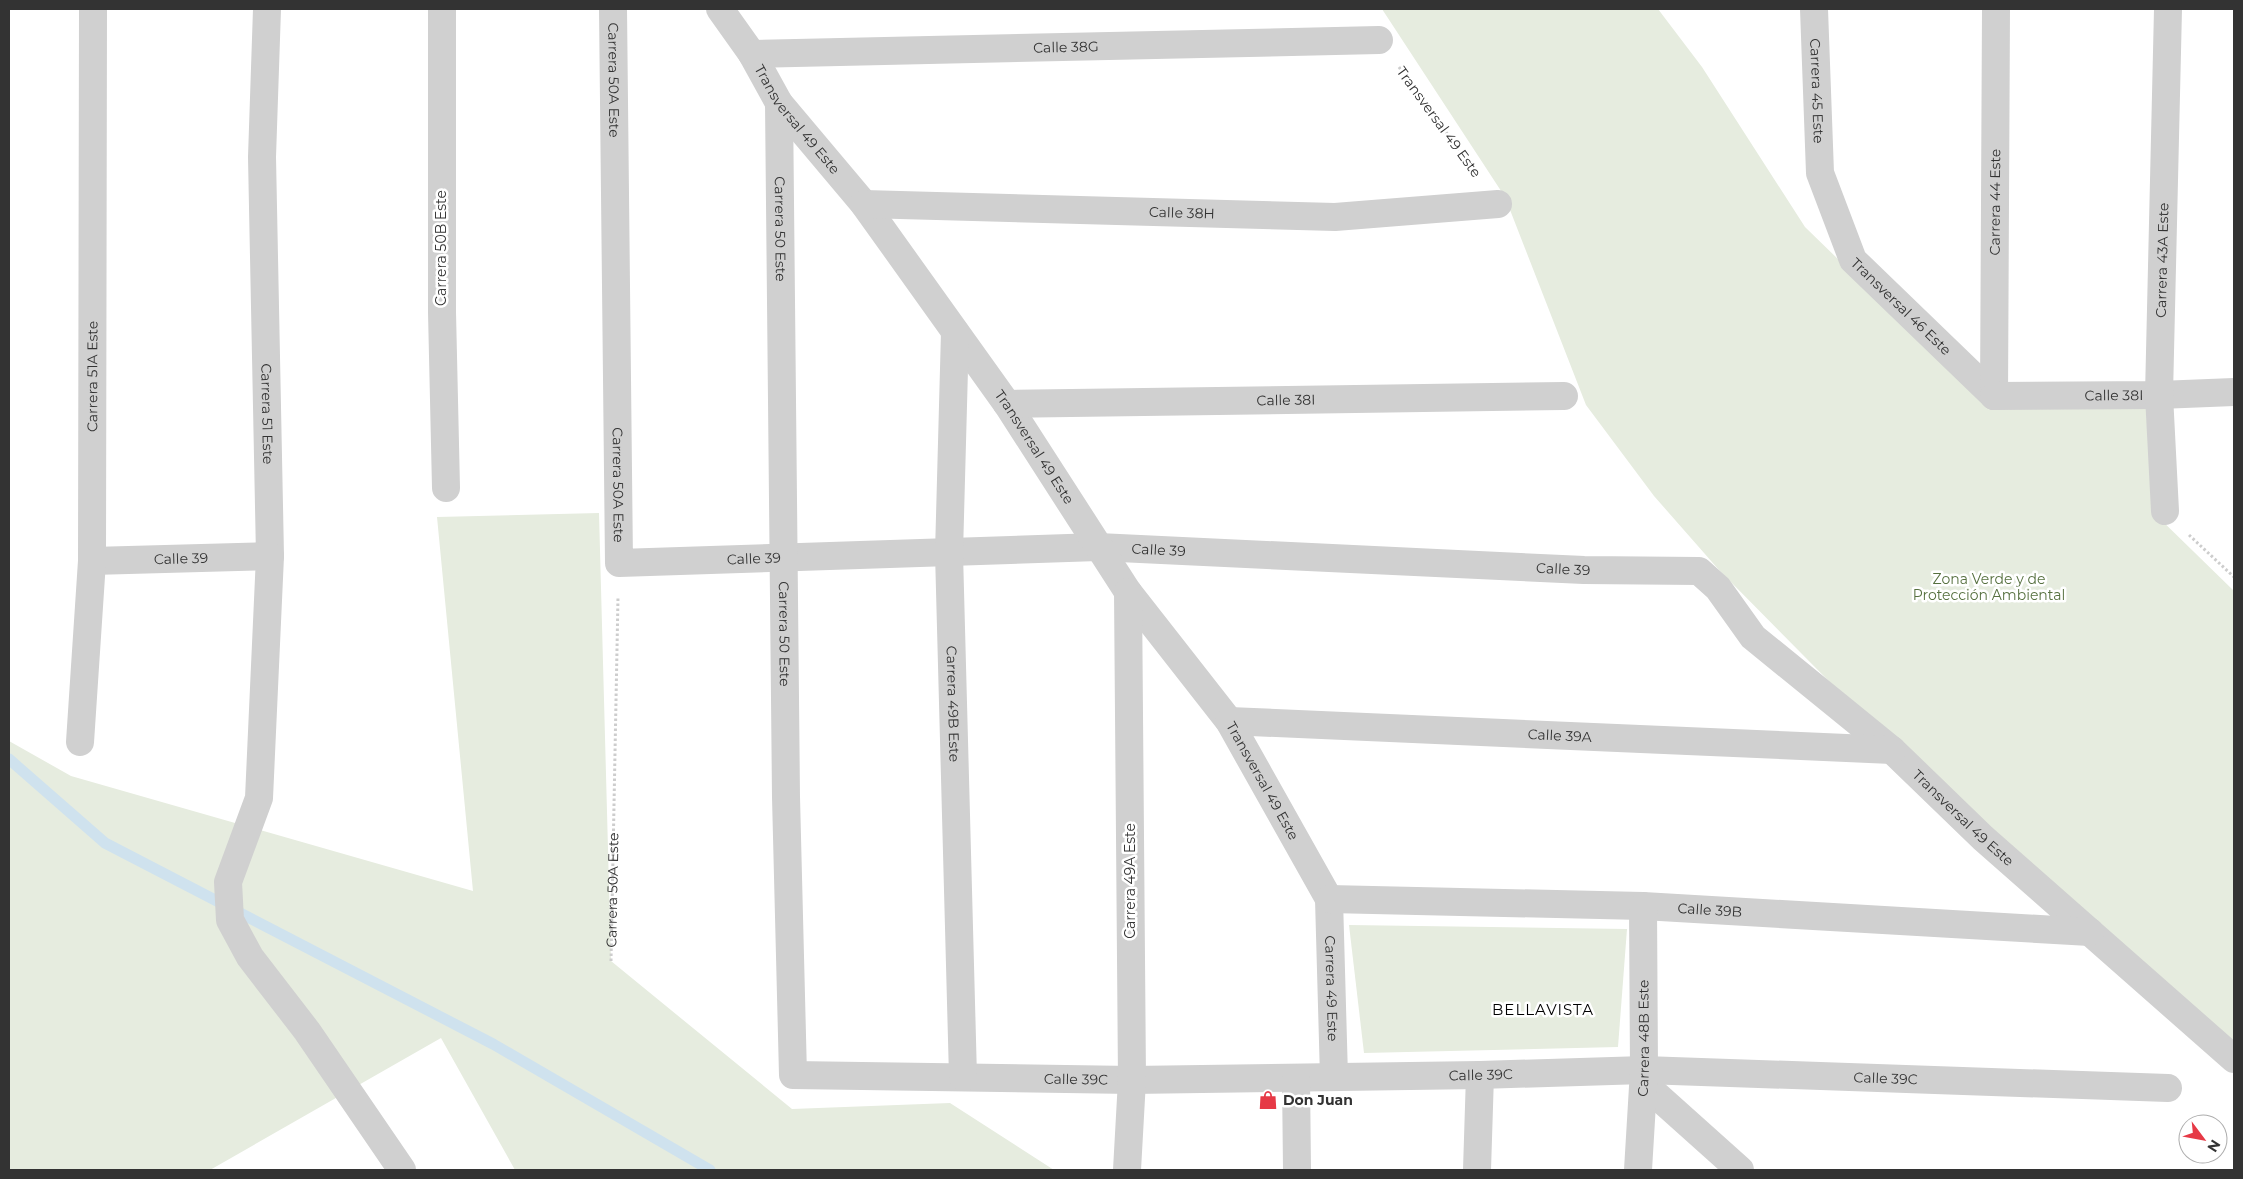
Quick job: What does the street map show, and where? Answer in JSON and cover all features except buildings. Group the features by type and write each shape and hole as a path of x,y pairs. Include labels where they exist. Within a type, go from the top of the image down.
{"street":[{"name":"Carrera 51A Este","path":"80,742 92,561 93,9"},
{"name":"Carrera 51 Este","path":"267,9 262,157 270,556 258,798 252,818 239,846 228,882 230,920 250,957 307,1032 402,1170"},
{"name":"Carrera 50B Este","path":"442,9 442,312 446,488"},
{"name":"Carrera 50A Este","path":"613,9 619,563"},
{"name":"Transversal 49 Este","path":"720,9 752,54 779,103 864,204 1007,404 1128,592 1229,721 1329,899"},
{"name":"Carrera 45 Este","path":"1814,9 1820,173"},
{"name":"Carrera 44 Este","path":"1994,396 1996,9"},
{"name":"Carrera 43A Este","path":"2165,511 2159,395 2168,9"},
{"name":"Calle 38G","path":"752,54 1379,40"},
{"name":"Carrera 50 Este","path":"779,103 782,557 787,879 793,1075"},
{"name":"Transversal 46 Este","path":"1820,173 1853,260 1994,396"},
{"name":"Calle 38H","path":"864,204 1335,217 1498,204"},
{"name":"Carrera 49B Este","path":"955,332 949,553 963,1076"},
{"name":"Calle 38I","path":"1994,396 2159,395 2234,392"},
{"name":"Calle 38I","path":"1007,404 1564,396"},
{"name":"Calle 39","path":"619,563 1098,547 1584,570 1698,571"},
{"name":"Calle 39","path":"92,561 270,556"},
{"name":"Transversal 49 Este","path":"1698,571 1718,588 1753,637 1892,750 1983,838 2234,1060"},
{"name":"Carrera 49A Este","path":"1127,1170 1132,1080 1128,592"},
{"name":"Calle 39A","path":"1229,721 1892,750"},
{"name":"Calle 39B","path":"1329,899 1643,906 2090,932"},
{"name":"Carrera 49 Este","path":"1329,899 1334,1077"},
{"name":"Carrera 48B Este","path":"1638,1170 1644,1077 1643,906"},
{"name":"Calle 39C","path":"793,1075 963,1076 1132,1080 1480,1076 1644,1077 2168,1088"},
{"path":"1477,1170 1480,1076"},
{"path":"1644,1077 1740,1170"},
{"path":"1296,1078 1297,1170"}],"path":[{"name":"Transversal 49 Este","path":"1379,40 1498,204"},
{"path":"2165,511 2234,577"},
{"name":"Carrera 50A Este","path":"611,961 619,563"}],"green space":[{"name":"Zona Verde y de Protección Ambiental","path":"1382,9 1658,9 1702,67 1805,227 1987,404 2147,404 2152,511 2234,591 2234,1047 1895,748 1719,570 1654,496 1586,405 1505,197"},
{"path":"599,513 611,961 792,1109 950,1103 1054,1170 515,1170 441,1038 210,1170 9,1170 9,741 71,776 473,891 437,517"},
{"path":"1349,925 1627,929 1618,1047 1364,1053"}],"waterway":[{"path":"9,759 105,843 493,1044 710,1170"}],"place":[{"name":"Don Juan","path":"1268,1100"}],"district":[{"name":"BELLAVISTA","path":"1543,1010"}]}
